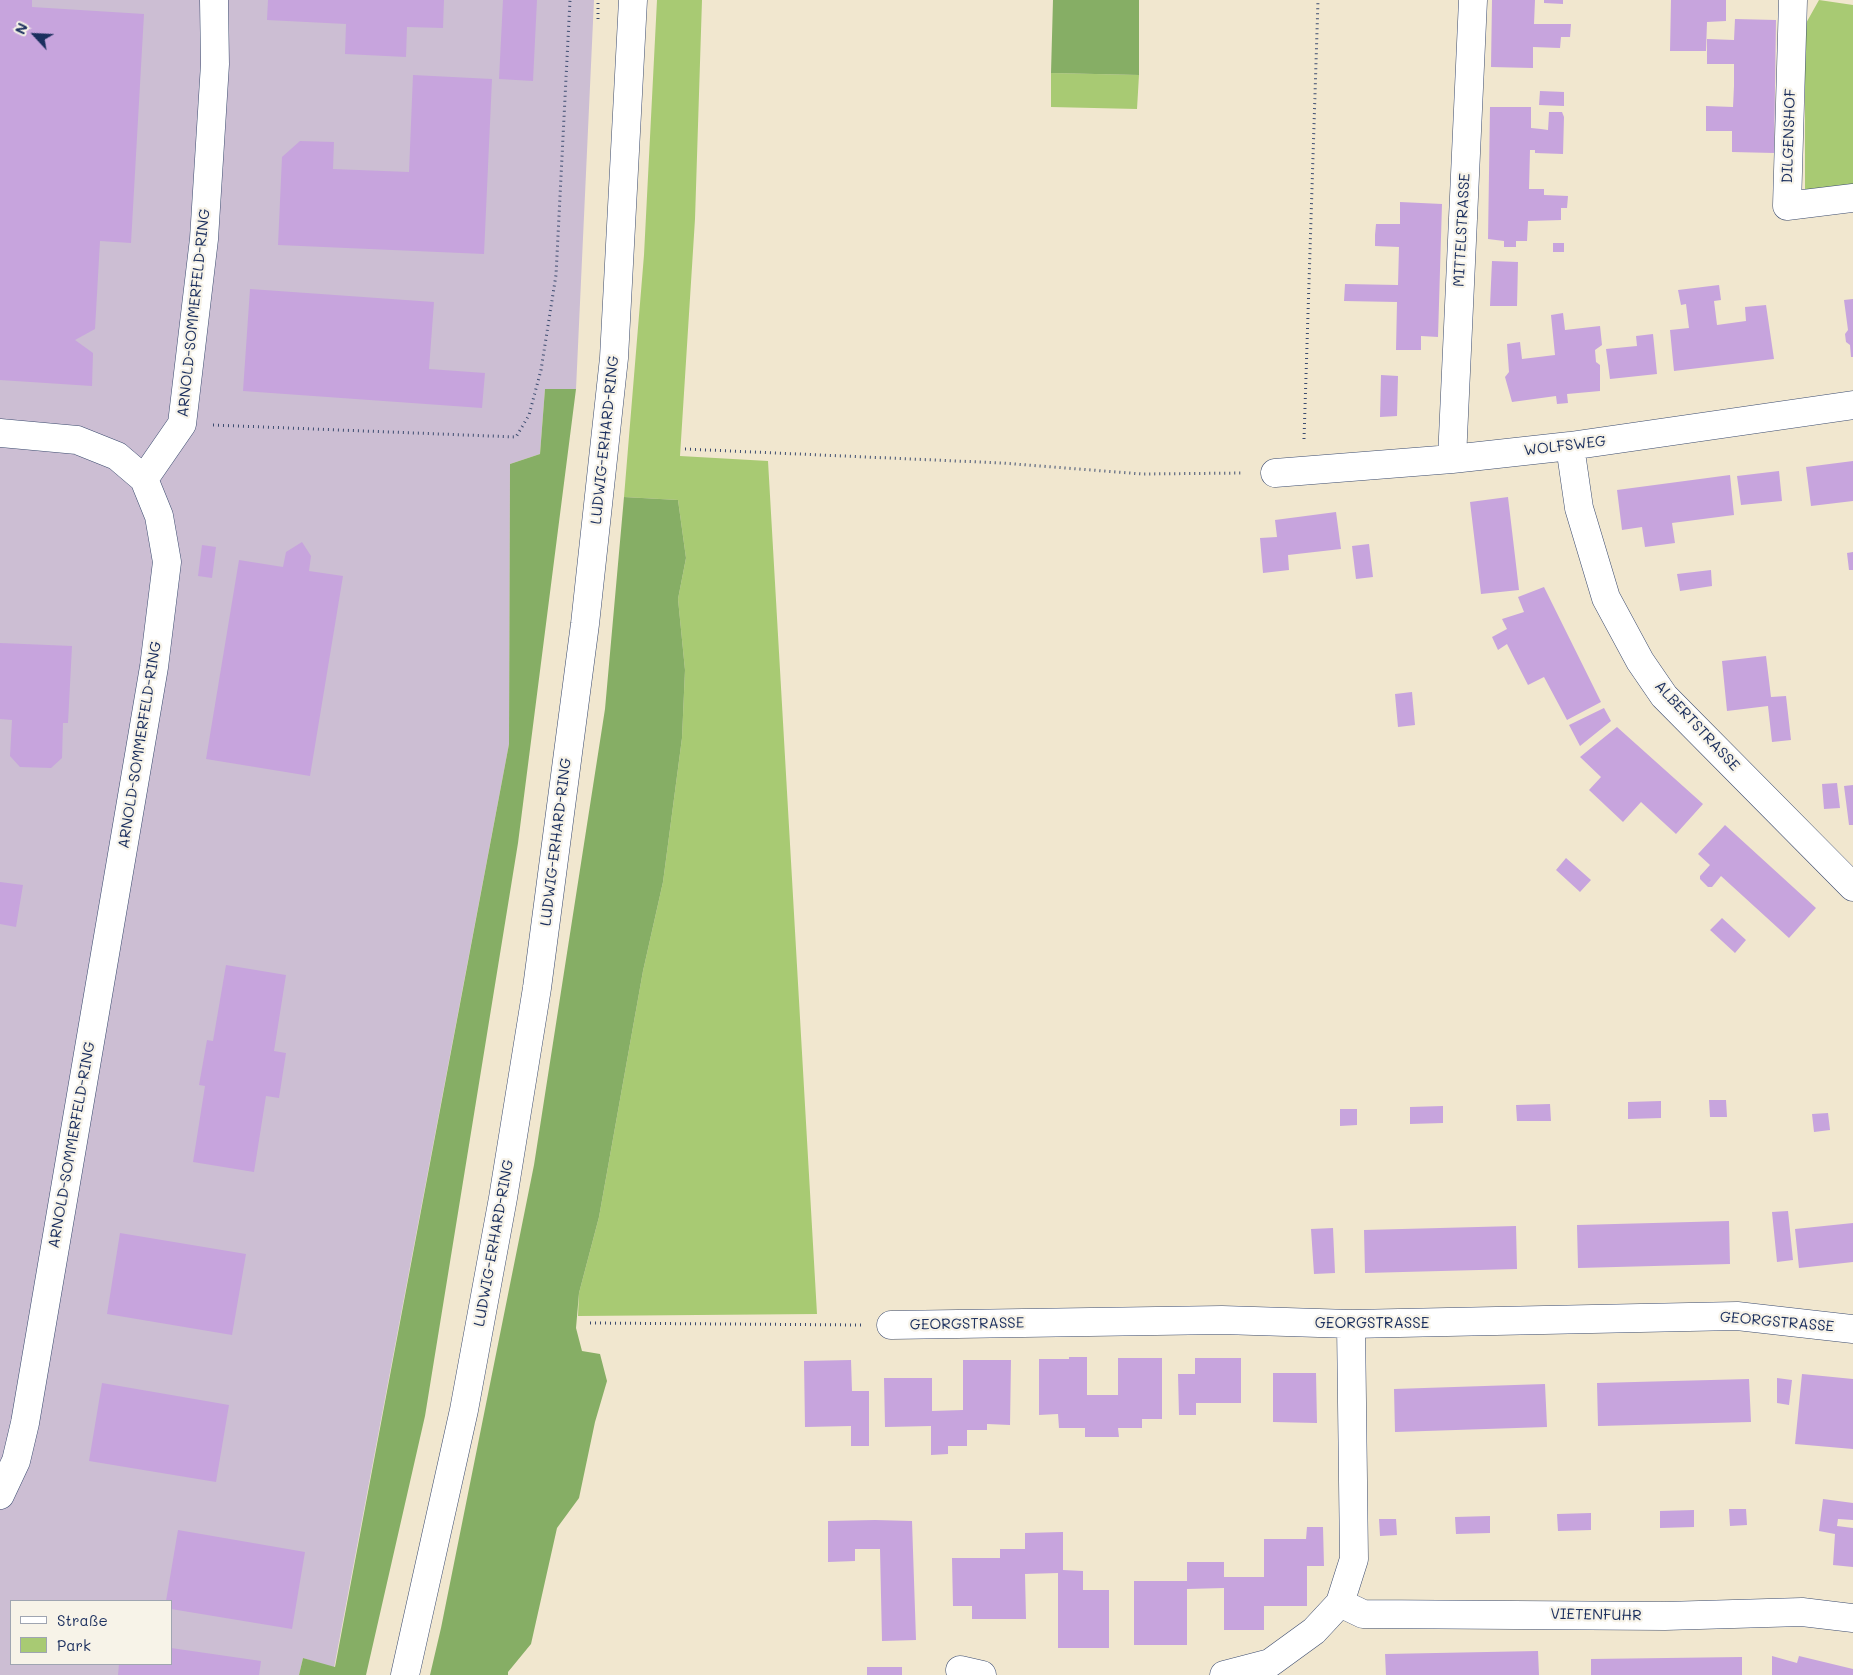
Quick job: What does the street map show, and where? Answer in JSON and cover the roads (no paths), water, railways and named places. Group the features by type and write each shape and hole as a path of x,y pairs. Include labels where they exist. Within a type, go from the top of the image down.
{"street":[{"name":"ARNOLD-SOMMERFELD-RING","path":"0,1495 16,1461 25,1423 154,667 167,562 159,516 144,479 182,424 204,239 215,64 214,0"},
{"name":"LUDWIG-ERHARD-RING","path":"405,1675 464,1410 503,1198 538,978 585,624 614,358 633,0"},
{"name":"MITTELSTRASSE","path":"1452,459 1473,0"},
{"name":"DILGENSHOF","path":"1793,0 1787,206 1853,198"},
{"name":"WOLFSWEG","path":"1275,473 1452,459 1570,446 1853,405"},
{"path":"0,434 77,440 117,456 144,479"},
{"name":"ALBERTSTRASSE","path":"1570,446 1580,508 1606,598 1640,661 1664,696 1853,887"},
{"name":"GEORGSTRASSE","path":"891,1325 1222,1320 1351,1324 1737,1316 1853,1329"},
{"path":"1224,1675 1270,1663 1314,1631 1340,1603 1354,1559 1351,1324"},
{"name":"VIETENFUHR","path":"1340,1603 1363,1614 1665,1616 1802,1612 1853,1618"}]}
